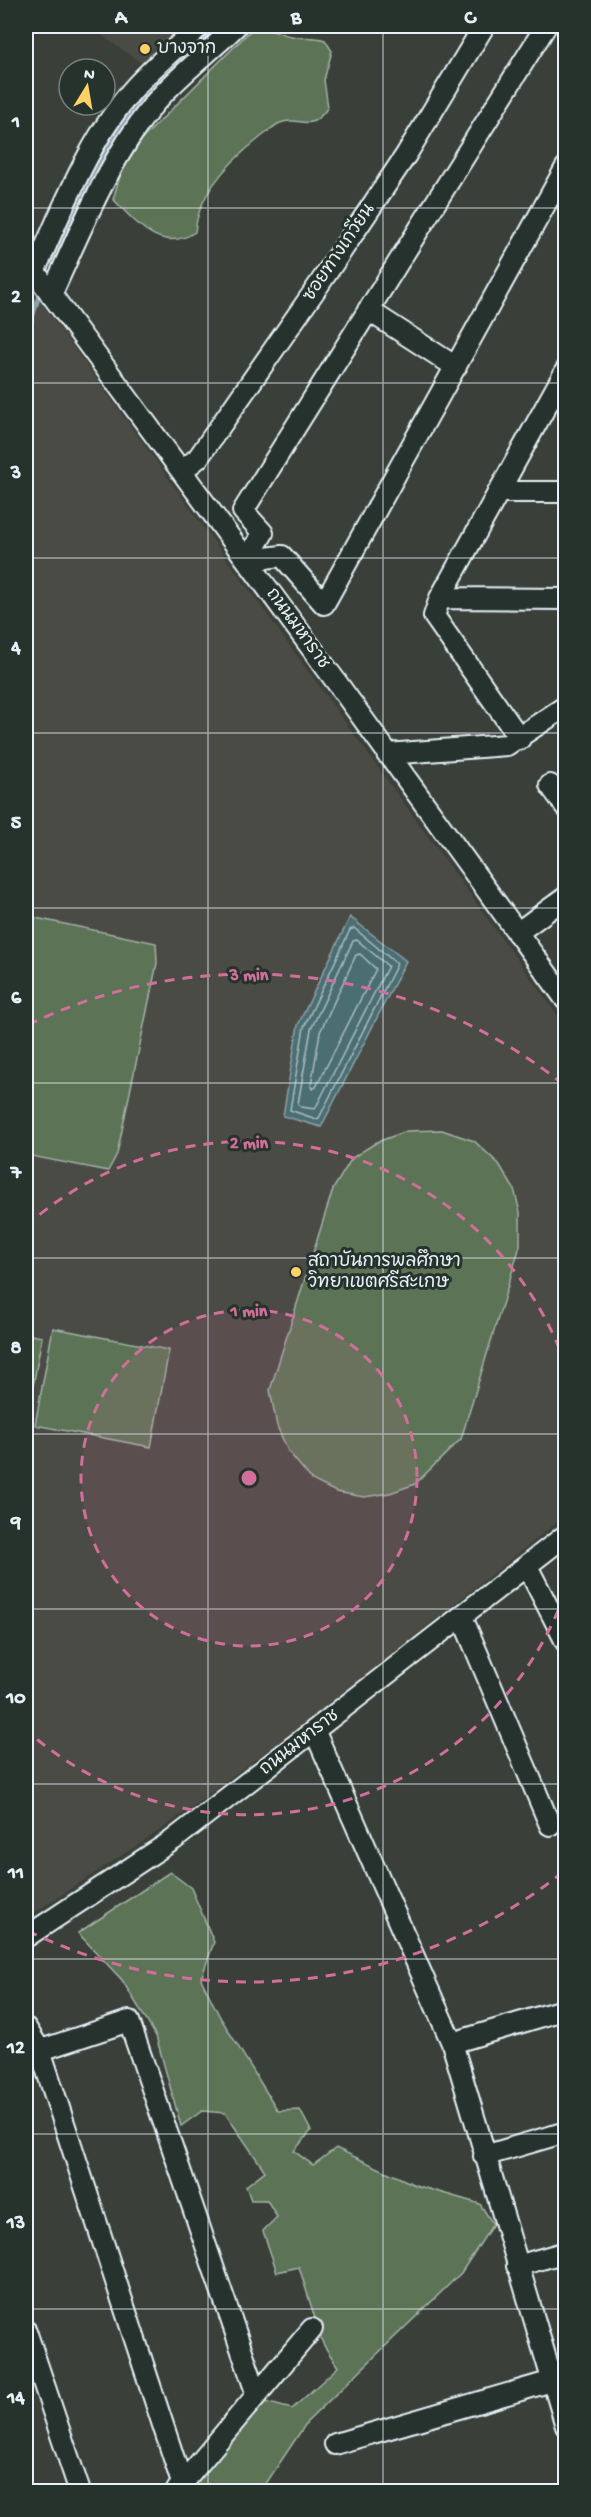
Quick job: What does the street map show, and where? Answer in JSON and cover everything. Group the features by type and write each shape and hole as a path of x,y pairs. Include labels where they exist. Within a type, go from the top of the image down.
{"street":[{"path":"30,266 111,118 136,86 200,26"},
{"path":"51,295 97,196 133,132 155,103 236,26"},
{"name":"ซอยทางเกวียน","path":"182,471 198,458 320,283 406,155 484,26"},
{"path":"247,560 263,533 243,511 546,26"},
{"path":"247,560 282,556 324,604 566,167"},
{"name":"ถนนมหาราช","path":"30,266 247,560 566,1000"},
{"path":"368,310 456,367"},
{"path":"520,739 434,616 440,598 498,492 557,398 566,370"},
{"path":"498,492 566,492"},
{"path":"440,598 566,600"},
{"path":"387,754 507,745 520,739 566,706"},
{"path":"550,785 566,807"},
{"path":"517,933 566,897"},
{"name":"ถนนมหาราช","path":"26,1937 173,1840 566,1535"},
{"path":"527,1566 566,1642"},
{"path":"462,1617 550,1825"},
{"path":"315,1732 452,2043 517,2266 559,2379 566,2426"},
{"path":"452,2043 566,2009"},
{"path":"33,2052 129,2021 257,2395"},
{"path":"26,2028 179,2487"},
{"path":"484,2156 566,2132"},
{"path":"517,2266 566,2252"},
{"path":"179,2487 312,2329"},
{"path":"26,2331 80,2492"},
{"path":"335,2444 559,2379"}],"shaded area":[{"name":"บางจาก","path":"88,26 183,26 188,30 149,68"},
{"name":"สถาบันการพลศึกษา วิทยาเขตศรีสะเกษ","path":"26,282 566,1027 565,1516 325,1707 159,1831 26,1918"}],"green space":[{"path":"255,26 291,36 325,40 332,51 324,80 328,107 316,120 288,121 273,127 238,156 209,190 197,217 195,232 183,238 171,240 160,237 130,217 113,199 121,173 143,138"},
{"path":"26,916 156,943 157,963 117,1154 108,1171 26,1155"},
{"path":"442,1130 474,1141 499,1164 514,1189 520,1212 520,1246 461,1439 415,1484 390,1493 364,1497 336,1492 312,1480 288,1451 277,1426 270,1390 333,1189 352,1158 377,1142 407,1131"},
{"path":"53,1328 169,1350 151,1447 35,1425"},
{"path":"26,1334 42,1337 27,1419 26,1418"},
{"path":"170,1872 191,1888 214,1942 201,1979 220,2017 278,2111 300,2110 311,2131 294,2151 313,2165 336,2148 415,2185 480,2204 493,2224 461,2273 307,2422 261,2491 190,2491 194,2482 265,2402 292,2409 338,2367 323,2344 299,2267 277,2272 263,2231 277,2217 267,2200 251,2200 246,2186 265,2171 225,2113 202,2111 181,2126 156,2036 122,1980 78,1933"}],"water":[{"path":"350,917 406,961 321,1127 283,1116 298,1025"}],"waterway":[{"path":"53,263 94,175 131,113 163,77 219,26"},
{"path":"26,339 40,292"}],"place":[{"name":"บางจาก","path":"145,49"},
{"name":"สถาบันการพลศึกษา วิทยาเขตศรีสะเกษ","path":"296,1272"}]}
